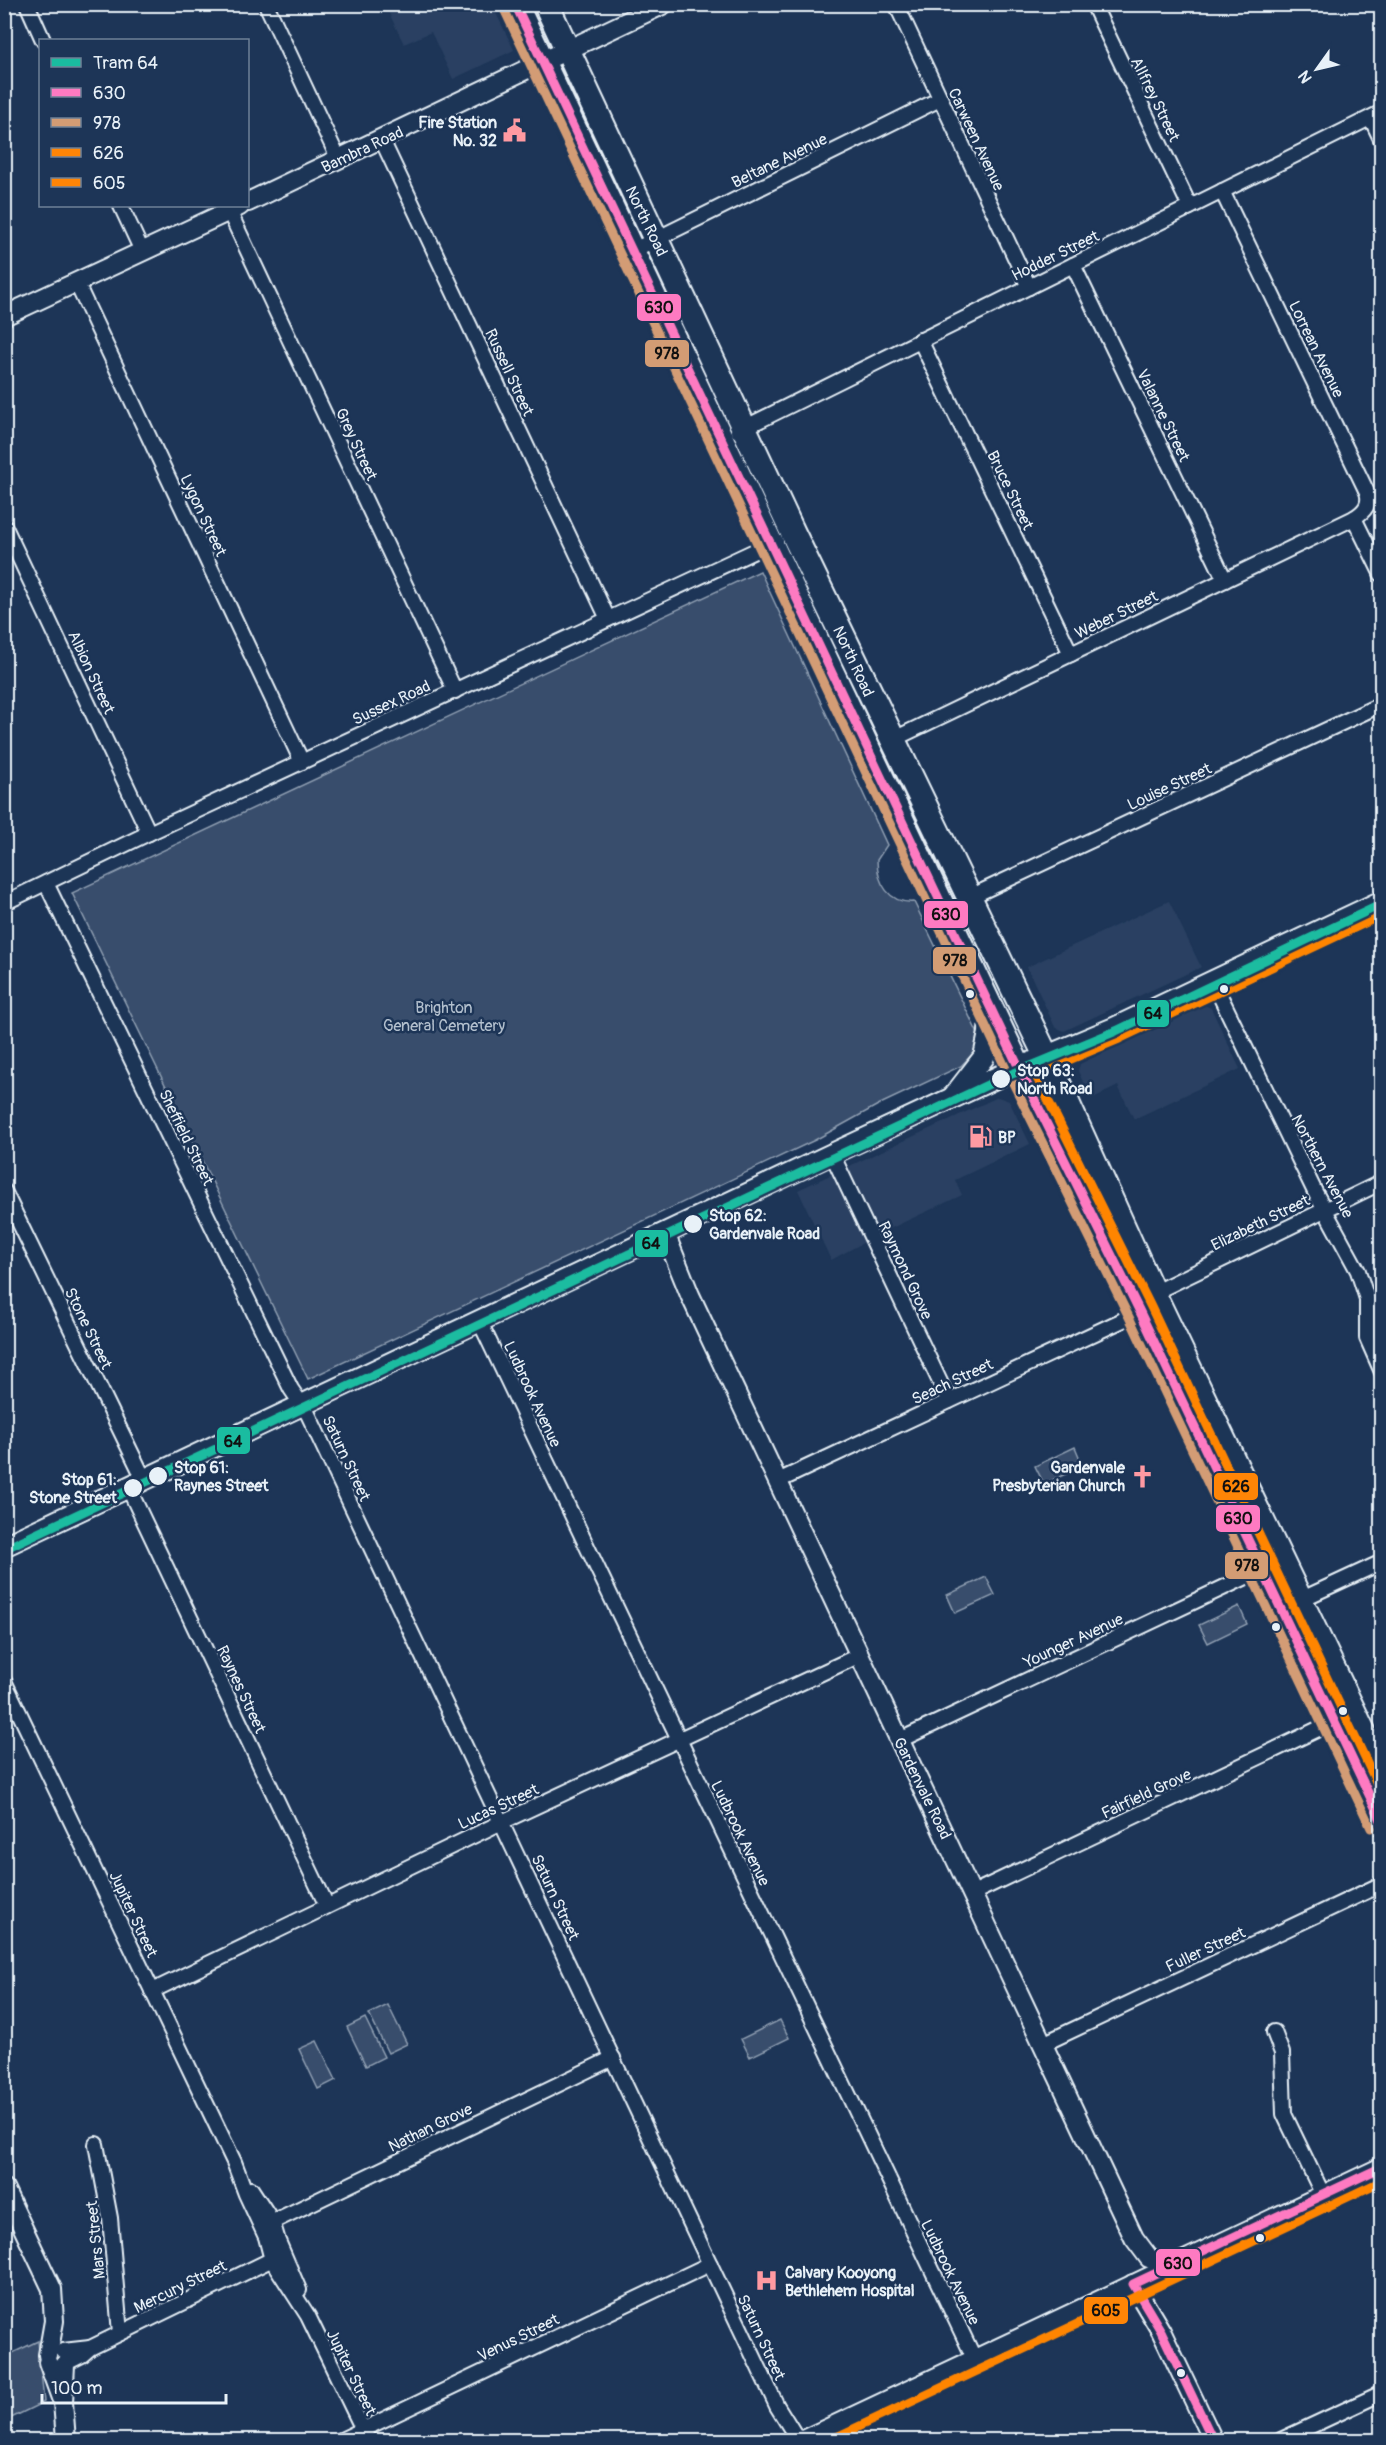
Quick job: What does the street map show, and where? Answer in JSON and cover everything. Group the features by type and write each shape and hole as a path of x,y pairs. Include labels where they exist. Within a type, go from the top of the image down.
{"highway":[{"name":"North Road","path":"515,4 1019,1068 1055,1141 1146,1302 1300,1600 1382,1772"},
{"name":"North Road","path":"546,4 793,533 1047,1057 1079,1128 1146,1302 1261,1570 1333,1722 1375,1794 1382,1823"},
{"path":"590,164 615,153"},
{"path":"1055,1141 1079,1128"}],"main road":[{"path":"4,1546 832,1154 1213,981 1377,903"},
{"path":"952,1099 984,1057 990,1033 990,1004"}],"street":[{"path":"27,4 44,39"},
{"path":"266,4 339,160"},
{"name":"Bambra Road","path":"249,202 664,4"},
{"name":"Carween Avenue","path":"896,4 1029,287"},
{"name":"Allfrey Street","path":"1097,6 1190,207"},
{"name":"Beltane Avenue","path":"632,251 940,99"},
{"path":"1376,115 1382,141"},
{"name":"Hodder Street","path":"722,440 1376,115"},
{"name":"Russell Street","path":"382,140 608,619"},
{"name":"Lorrean Avenue","path":"1222,191 1367,492 1369,498 1366,509 1354,518"},
{"path":"121,207 142,251"},
{"path":"4,316 235,208"},
{"name":"Grey Street","path":"235,208 455,691"},
{"name":"Valanne Street","path":"1073,265 1225,580"},
{"name":"Lygon Street","path":"76,282 302,762"},
{"name":"Bruce Street","path":"920,340 1071,654"},
{"path":"1354,518 1382,575"},
{"name":"Weber Street","path":"892,740 1354,518"},
{"name":"Albion Street","path":"4,525 149,833"},
{"name":"Sussex Road","path":"4,903 149,833 793,533"},
{"name":"Louise Street","path":"970,897 1382,704"},
{"name":"Sheffield Street","path":"46,883 300,1404"},
{"path":"1377,903 1382,924"},
{"name":"Northern Avenue","path":"1213,981 1363,1281 1367,1299 1367,1338 1382,1372"},
{"name":"Raymond Grove","path":"832,1154 949,1401"},
{"name":"Elizabeth Street","path":"1146,1302 1382,1182"},
{"name":"Stone Street","path":"4,1191 136,1483"},
{"name":"Gardenvale Road","path":"659,1236 690,1295 1134,2238 1149,2258 1170,2267"},
{"name":"Seach Street","path":"778,1481 949,1401 1146,1302"},
{"name":"Ludbrook Avenue","path":"479,1320 975,2360"},
{"name":"Saturn Street","path":"300,1404 308,1414 777,2406 798,2440"},
{"name":"Raynes Street","path":"136,1483 327,1906"},
{"path":"1300,1600 1382,1562"},
{"name":"Younger Avenue","path":"900,1740 1261,1570"},
{"name":"Lucas Street","path":"152,1991 502,1822 860,1655"},
{"name":"Jupiter Street","path":"4,1680 234,2162 246,2194 267,2224 278,2257 296,2282 308,2316 365,2435"},
{"name":"Fairfield Grove","path":"973,1893 1333,1722"},
{"name":"Fuller Street","path":"1043,2044 1382,1884"},
{"path":"1274,2032 1282,2053 1284,2114 1323,2195"},
{"name":"Nathan Grove","path":"267,2224 613,2058"},
{"name":"Mars Street","path":"96,2144 110,2218 120,2333"},
{"path":"803,2440 1382,2167"},
{"path":"4,2188 51,2286 66,2440"},
{"name":"Mercury Street","path":"59,2358 90,2348 278,2257"},
{"name":"Venus Street","path":"341,2440 365,2435 710,2264"},
{"path":"1138,2282 1213,2440"},
{"path":"1281,2440 1382,2393"},
{"name":"Saturn Street","path":"777,2406 780,2421 789,2440"}],"shaded area":[{"path":"385,5 492,5 514,50 453,79 431,32 404,44"},
{"path":"1169,901 1201,967 1064,1031 1055,1027 1027,967"},
{"path":"1204,1005 1211,1008 1240,1069 1134,1119 1118,1086 1091,1099 1078,1071 1080,1064"},
{"path":"998,1097 1009,1101 1030,1144 955,1180 962,1195 885,1231 831,1260 798,1190"}],"green space":[{"name":"Brighton General Cemetery","path":"760,571 887,845 877,860 882,884 891,896 898,900 914,902 978,1034 974,1052 961,1066 878,1105 815,1140 308,1379 72,893"},
{"path":"1075,1447 1083,1466 1044,1484 1035,1466"},
{"path":"986,1577 995,1595 955,1613 947,1595"},
{"path":"1239,1606 1247,1624 1208,1643 1199,1625"},
{"path":"388,2005 407,2044 388,2053 369,2014"},
{"path":"365,2018 384,2057 366,2066 347,2027"},
{"path":"780,2020 789,2038 750,2057 741,2039"},
{"path":"317,2041 336,2080 318,2089 299,2049"},
{"path":"38,2341 44,2402 5,2421 4,2357"}],"tram line":[{"name":"64","path":"4,1549 1002,1078 1116,1031 1382,904"}],"transit line":[{"name":"630","path":"515,4 1020,1070 1140,1312 1382,1822"},
{"name":"978","path":"504,9 1009,1075 1129,1317 1371,1828"},
{"name":"626","path":"1382,915 1119,1039 1035,1074 1151,1307 1382,1794"},
{"name":"630","path":"1213,2440 1161,2331 1133,2284 1382,2167"},
{"name":"605","path":"830,2440 1382,2181"}],"place":[{"name":"Fire Station No. 32","path":"515,131"},
{"name":"Stop 63: North Road","path":"1001,1079"},
{"name":"BP","path":"980,1137"},
{"name":"Stop 62: Gardenvale Road","path":"693,1224"},
{"name":"Stop 61: Raynes Street","path":"158,1476"},
{"name":"Gardenvale Presbyterian Church","path":"1143,1476"},
{"name":"Stop 61: Stone Street","path":"133,1488"},
{"name":"Calvary Kooyong Bethlehem Hospital","path":"767,2281"}]}
